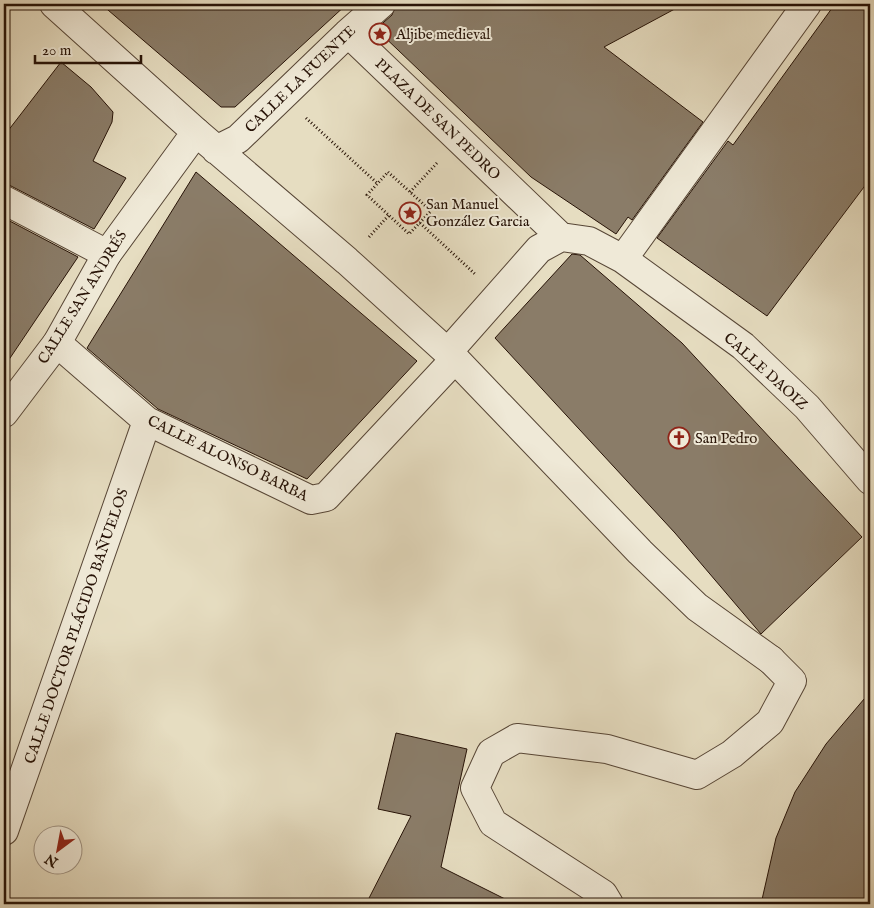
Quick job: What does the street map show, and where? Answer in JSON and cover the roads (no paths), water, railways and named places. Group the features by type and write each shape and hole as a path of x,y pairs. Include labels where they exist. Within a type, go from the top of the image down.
{"street":[{"path":"54,4 216,150 347,261 452,356 640,552 698,608 771,660 792,681 770,722 732,754 697,776 607,749 517,738 491,753 475,788 493,823 603,894 609,904"},
{"name":"CALLE LA FUENTE","path":"216,150 238,139 348,33 381,4"},
{"path":"623,259 807,4"},
{"name":"PLAZA DE SAN PEDRO","path":"348,33 561,237"},
{"name":"CALLE SAN ANDRÉS","path":"4,413 57,343 107,254 196,132"},
{"path":"4,200 107,254"},
{"path":"452,356 497,295 539,249 561,237"},
{"name":"CALLE DAOIZ","path":"561,237 589,241 623,259 743,346 807,406 870,480"},
{"name":"CALLE ALONSO BARBA","path":"57,343 147,421 311,500 326,497 452,356"},
{"name":"CALLE DOCTOR PLÁCIDO BAÑUELOS","path":"4,831 147,421"}],"place":[{"name":"Aljibe medieval","path":"380,34"},
{"name":"San Manuel González Garcia","path":"410,213"},
{"name":"San Pedro","path":"679,438"}]}
